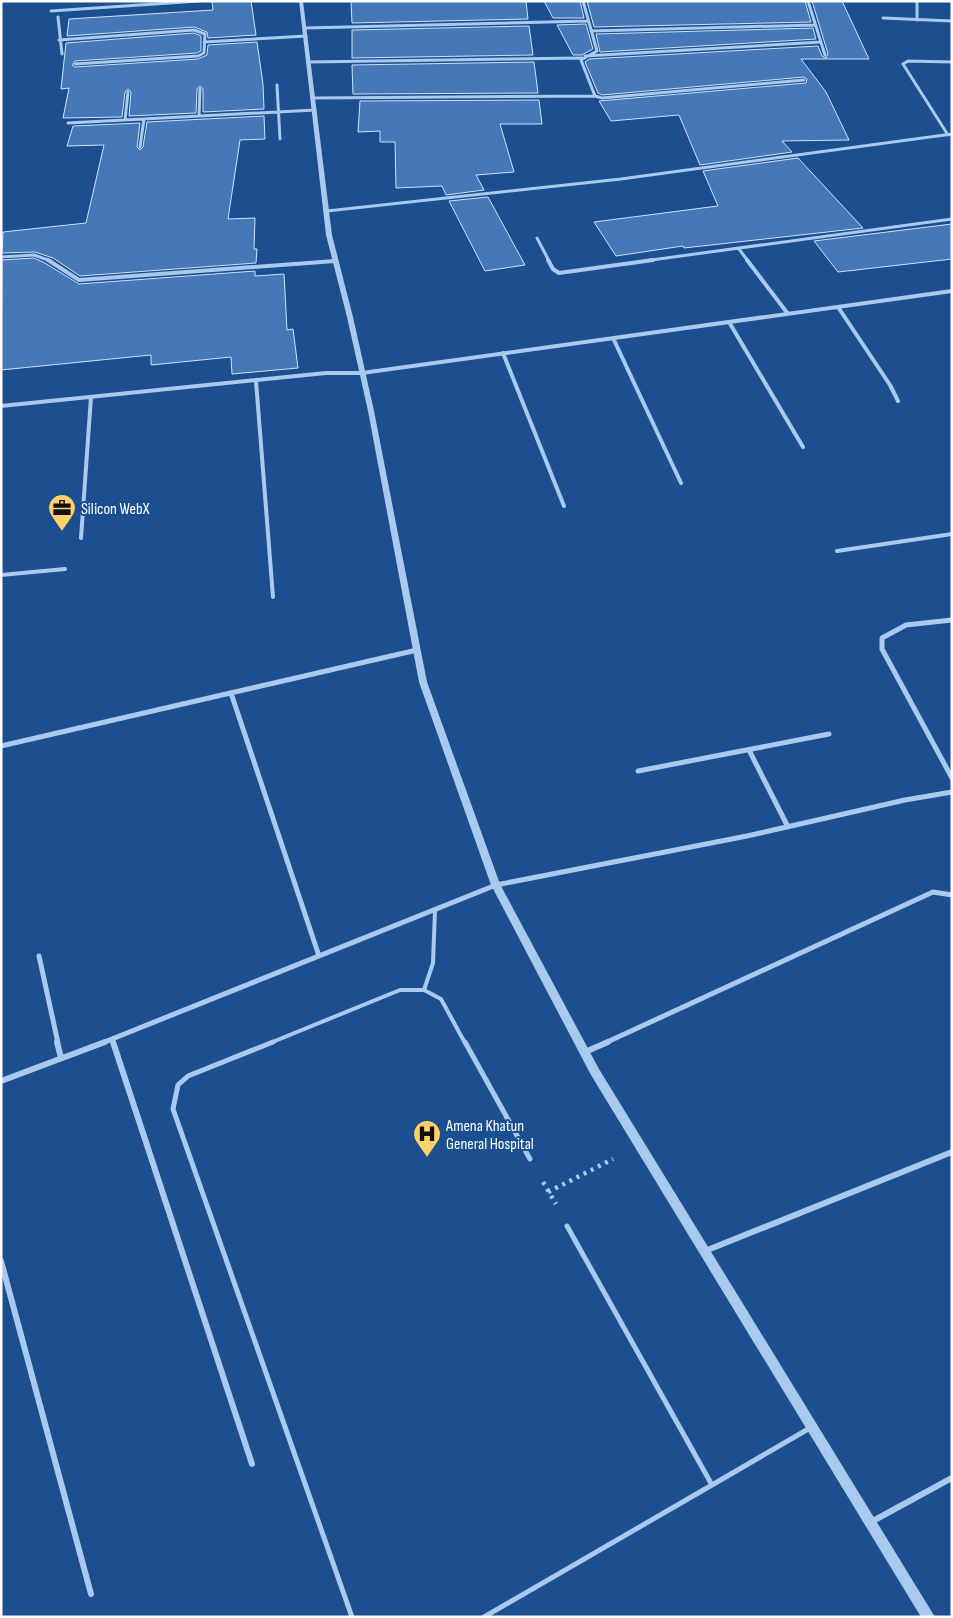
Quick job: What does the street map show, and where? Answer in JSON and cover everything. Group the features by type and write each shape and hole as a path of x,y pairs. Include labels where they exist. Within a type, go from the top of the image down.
{"street":[{"path":"51,12 199,1"},
{"path":"301,1 335,261 362,373 423,682 496,885 585,1052 929,1617"},
{"path":"583,1 597,50 583,57"},
{"path":"808,1 825,55"},
{"path":"917,1 917,20"},
{"path":"58,17 58,40 62,54"},
{"path":"883,18 952,21"},
{"path":"204,42 305,32 588,21"},
{"path":"591,31 816,25"},
{"path":"58,40 194,30 203,32 204,53 198,56 75,64"},
{"path":"309,62 583,57 821,42"},
{"path":"583,57 581,60 595,96"},
{"path":"327,211 621,179 950,135 903,64 908,60 952,62"},
{"path":"314,98 595,96 606,98 804,80"},
{"path":"277,85 280,139"},
{"path":"200,89 200,116"},
{"path":"125,120 128,92"},
{"path":"68,123 315,110"},
{"path":"140,147 144,119"},
{"path":"537,238 553,269 559,273 952,219"},
{"path":"739,249 788,314"},
{"path":"1,257 23,255 44,257 68,275 79,280 335,261"},
{"path":"1,406 326,374 362,373 952,292"},
{"path":"838,307 890,385 898,401"},
{"path":"729,322 803,447"},
{"path":"613,338 681,483"},
{"path":"503,354 564,506"},
{"path":"256,381 273,596"},
{"path":"81,538 92,397"},
{"path":"837,551 952,534"},
{"path":"1,574 65,568"},
{"path":"952,620 919,623 892,629 882,638 882,649 952,778"},
{"path":"1,746 417,650"},
{"path":"231,693 319,956"},
{"path":"638,771 829,734"},
{"path":"749,750 788,827"},
{"path":"1,1081 112,1039 496,885 788,827 905,800 952,792"},
{"path":"585,1052 933,892 952,895"},
{"path":"39,956 61,1058"},
{"path":"112,1039 252,1464"},
{"path":"705,1251 952,1152"},
{"path":"1,1261 91,1594"},
{"path":"871,1522 952,1478"}],"lane":[{"path":"424,990 433,963 435,910"},
{"path":"352,1617 173,1109 178,1085 188,1076 400,990 424,990 441,999 530,1159"},
{"path":"568,1226 712,1485"},
{"path":"484,1617 812,1427"}],"path":[{"path":"539,1175 556,1206"},
{"path":"548,1192 584,1175"}],"building":[{"path":"212,1 251,1 256,35 208,38 207,32 194,27 67,36 69,19 213,10"},
{"path":"351,1 526,1 528,19 352,23"},
{"path":"544,1 580,1 584,18 553,18"},
{"path":"587,1 805,1 811,22 594,27"},
{"path":"812,1 842,1 869,59 801,59 826,92 849,140 782,141 792,152 700,165 679,115 611,121 599,101 806,83 807,79 804,77 602,95 598,93 585,62 589,59 818,46 822,56 826,58 828,54"},
{"path":"586,24 593,49 582,55 573,55 557,25"},
{"path":"529,26 533,55 352,58 352,30"},
{"path":"813,28 816,39 600,52 596,34"},
{"path":"194,33 201,36 201,51 197,53 75,61 72,65 75,67 198,59 207,55 208,45 257,42 263,84 264,109 203,112 203,89 200,86 197,89 196,113 129,116 131,92 128,89 125,92 122,117 63,118 69,88 61,89 66,43"},
{"path":"534,62 538,93 353,94 352,65"},
{"path":"539,100 542,124 500,124 514,172 476,175 484,190 446,195 442,186 396,188 395,142 380,142 380,131 358,132 360,101"},
{"path":"264,116 265,139 240,140 228,219 255,218 254,249 257,249 256,263 80,276 53,258 35,252 2,253 3,232 86,223 104,145 67,146 73,126 140,123 137,147 140,150 143,147 147,122"},
{"path":"798,158 863,228 684,248 683,246 616,256 594,222 718,206 703,171"},
{"path":"488,197 525,265 485,271 449,201"},
{"path":"952,224 952,259 838,272 814,241"},
{"path":"34,258 79,284 255,271 255,276 284,274 287,330 293,329 298,368 232,374 231,357 151,365 151,355 1,370 2,260"}],"place":[{"name":"Silicon WebX","path":"62,532"},
{"name":"Amena Khatun General Hospital","path":"427,1158"}]}
